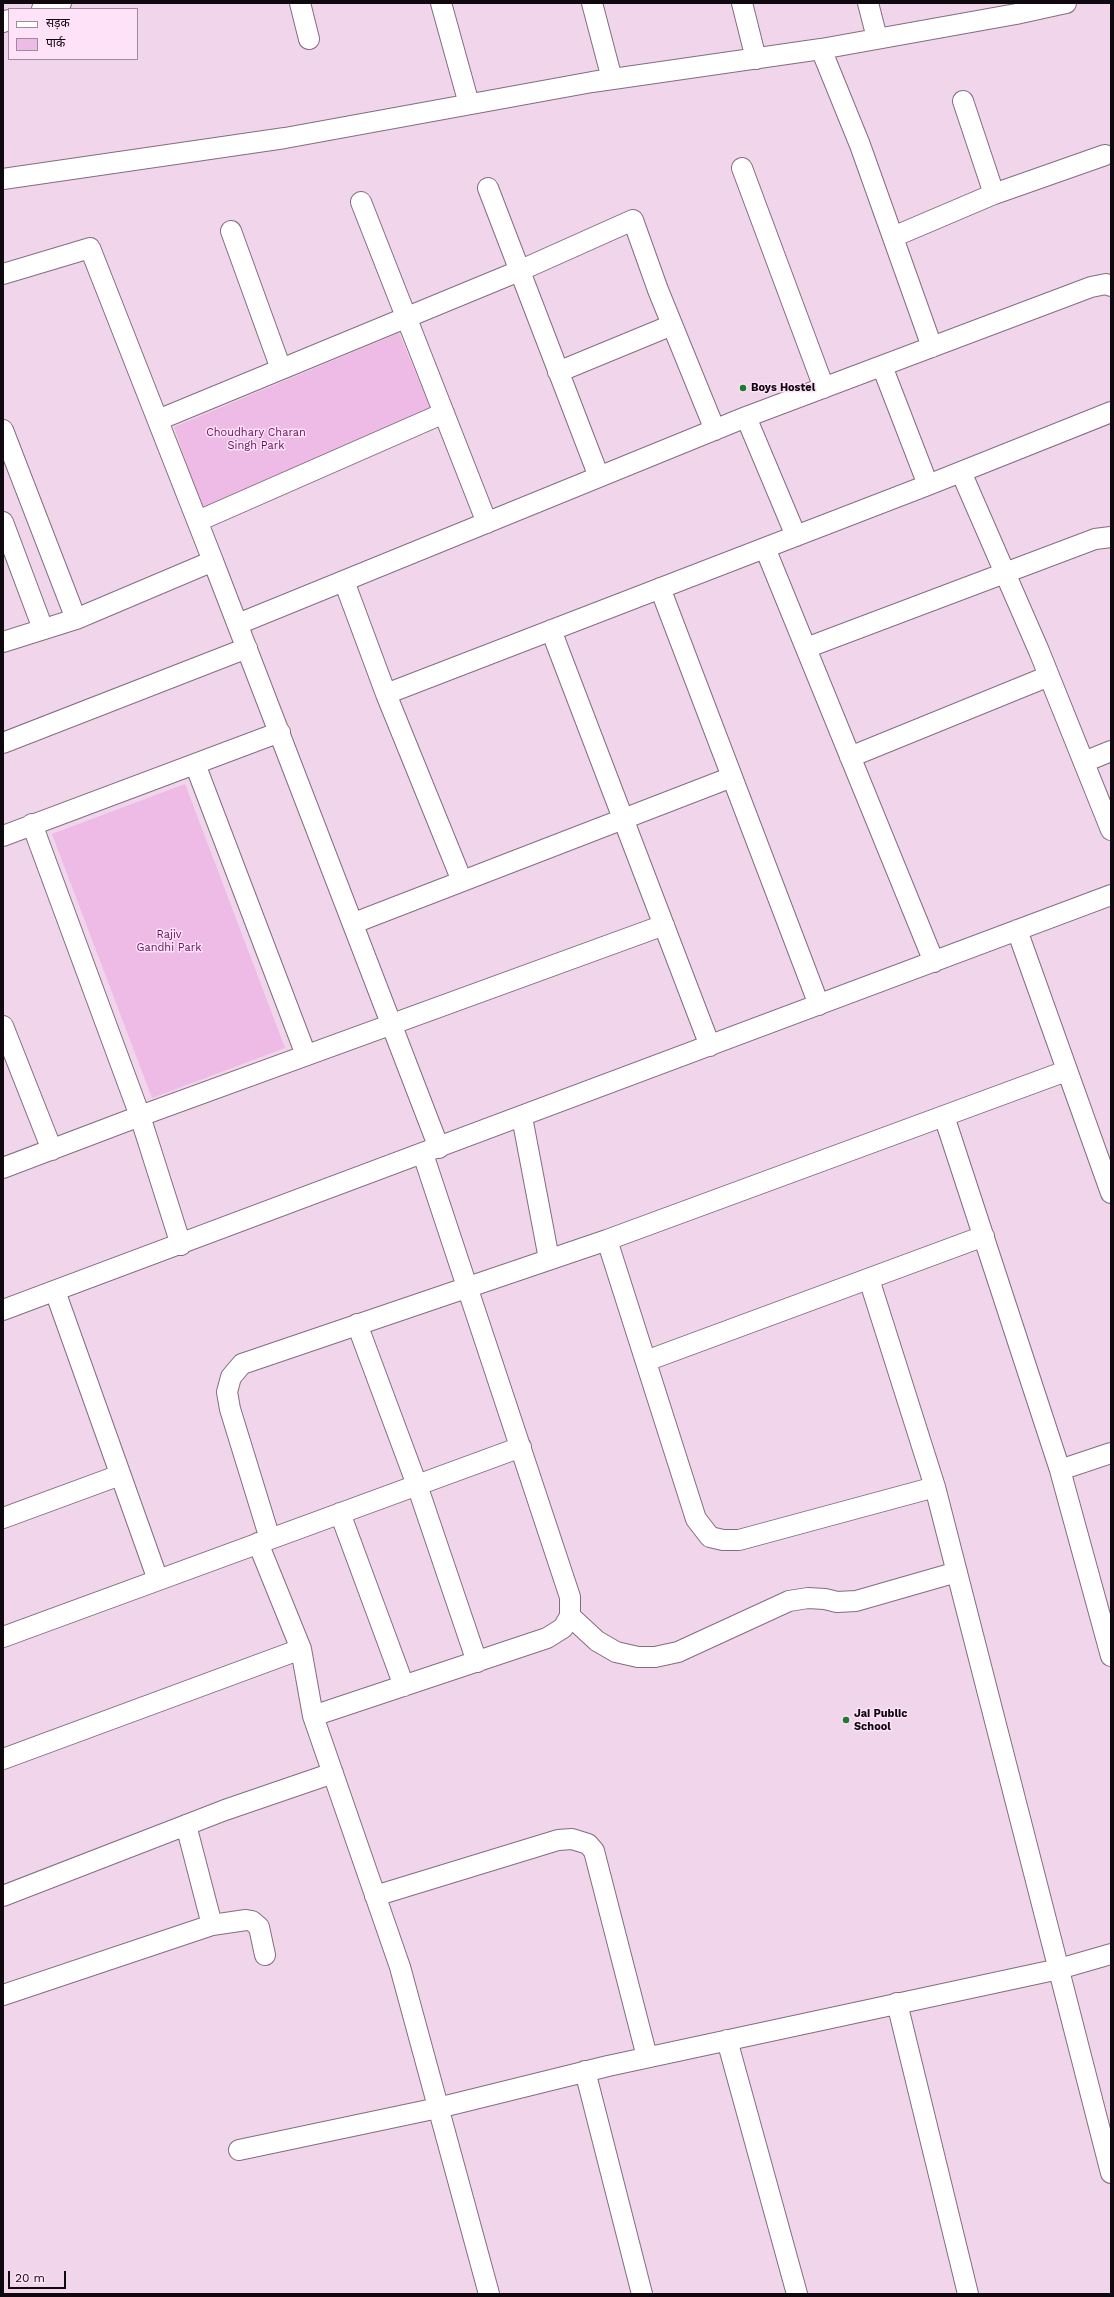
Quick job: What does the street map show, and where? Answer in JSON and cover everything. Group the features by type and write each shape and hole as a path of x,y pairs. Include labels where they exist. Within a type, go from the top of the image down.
{"street":[{"path":"45,8 61,3"},
{"path":"300,3 309,39"},
{"path":"441,3 469,104"},
{"path":"592,3 612,79"},
{"path":"742,3 756,59"},
{"path":"868,3 877,38"},
{"path":"557,88 821,49 1015,8 1066,3"},
{"path":"821,49 860,145 932,347"},
{"path":"3,179 285,138 557,88 701,67"},
{"path":"963,101 994,194"},
{"path":"893,237 994,194 1105,155"},
{"path":"742,168 824,388"},
{"path":"488,188 599,477"},
{"path":"361,202 487,523"},
{"path":"158,420 519,271 633,220 672,325 715,430"},
{"path":"231,230 281,369"},
{"path":"3,274 90,248 198,521 392,1024 431,1151 467,1286 570,1597 570,1616 563,1628 547,1638 313,1716"},
{"path":"238,624 746,417 1091,287 1106,284 1111,286"},
{"path":"558,372 672,325"},
{"path":"882,366 928,485"},
{"path":"386,694 928,485 1111,412"},
{"path":"198,521 444,413"},
{"path":"746,417 796,536"},
{"path":"3,430 76,619"},
{"path":"961,472 1049,676 1111,830"},
{"path":"3,522 43,629"},
{"path":"806,648 1095,539 1111,537"},
{"path":"765,548 934,962"},
{"path":"3,642 76,619 213,562"},
{"path":"344,581 386,694 462,882"},
{"path":"660,588 819,1005"},
{"path":"551,630 710,1046"},
{"path":"3,743 247,648"},
{"path":"850,757 1049,676"},
{"path":"3,836 280,732"},
{"path":"1084,762 1111,751"},
{"path":"195,764 306,1055"},
{"path":"354,923 732,777"},
{"path":"32,824 140,1116 181,1245"},
{"path":"3,1310 181,1245 1111,895"},
{"path":"3,1168 140,1116 664,925"},
{"path":"1017,930 1066,1071 1111,1191"},
{"path":"3,1026 52,1150"},
{"path":"489,2294 400,1967 313,1716 301,1648 264,1541 230,1409 227,1392 231,1377 242,1364 467,1286 607,1240 1066,1071"},
{"path":"944,1116 1060,1470 1111,1656"},
{"path":"522,1117 549,1259"},
{"path":"646,1361 984,1236"},
{"path":"607,1240 696,1519 710,1537 723,1540 739,1540 935,1487"},
{"path":"869,1279 935,1487 1111,2173"},
{"path":"55,1291 158,1580"},
{"path":"357,1324 417,1485 477,1662"},
{"path":"3,1637 521,1447"},
{"path":"1060,1470 1111,1453"},
{"path":"3,1518 120,1475"},
{"path":"340,1513 404,1686"},
{"path":"570,1616 597,1641 616,1652 655,1657 678,1652 789,1601 808,1598 825,1599 837,1602 856,1601 957,1572"},
{"path":"3,1759 301,1648"},
{"path":"3,1896 186,1825 333,1773"},
{"path":"186,1825 212,1925"},
{"path":"375,1896 558,1840 572,1839 588,1844 594,1851 647,2057"},
{"path":"3,1995 212,1925 246,1920 252,1921 259,1928 265,1954"},
{"path":"239,2150 438,2108 647,2057 1059,1969 1111,1954"},
{"path":"897,2004 968,2294"},
{"path":"727,2040 797,2294"},
{"path":"585,2071 642,2294"}],"green space":[{"name":"Choudhary Charan Singh Park","path":"399,333 432,412 202,510 174,427"},
{"name":"Rajiv Gandhi Park","path":"185,784 285,1048 152,1098 52,834"}],"place":[{"name":"Boys Hostel","path":"743,388"},
{"name":"Jai Public School","path":"846,1720"}]}
